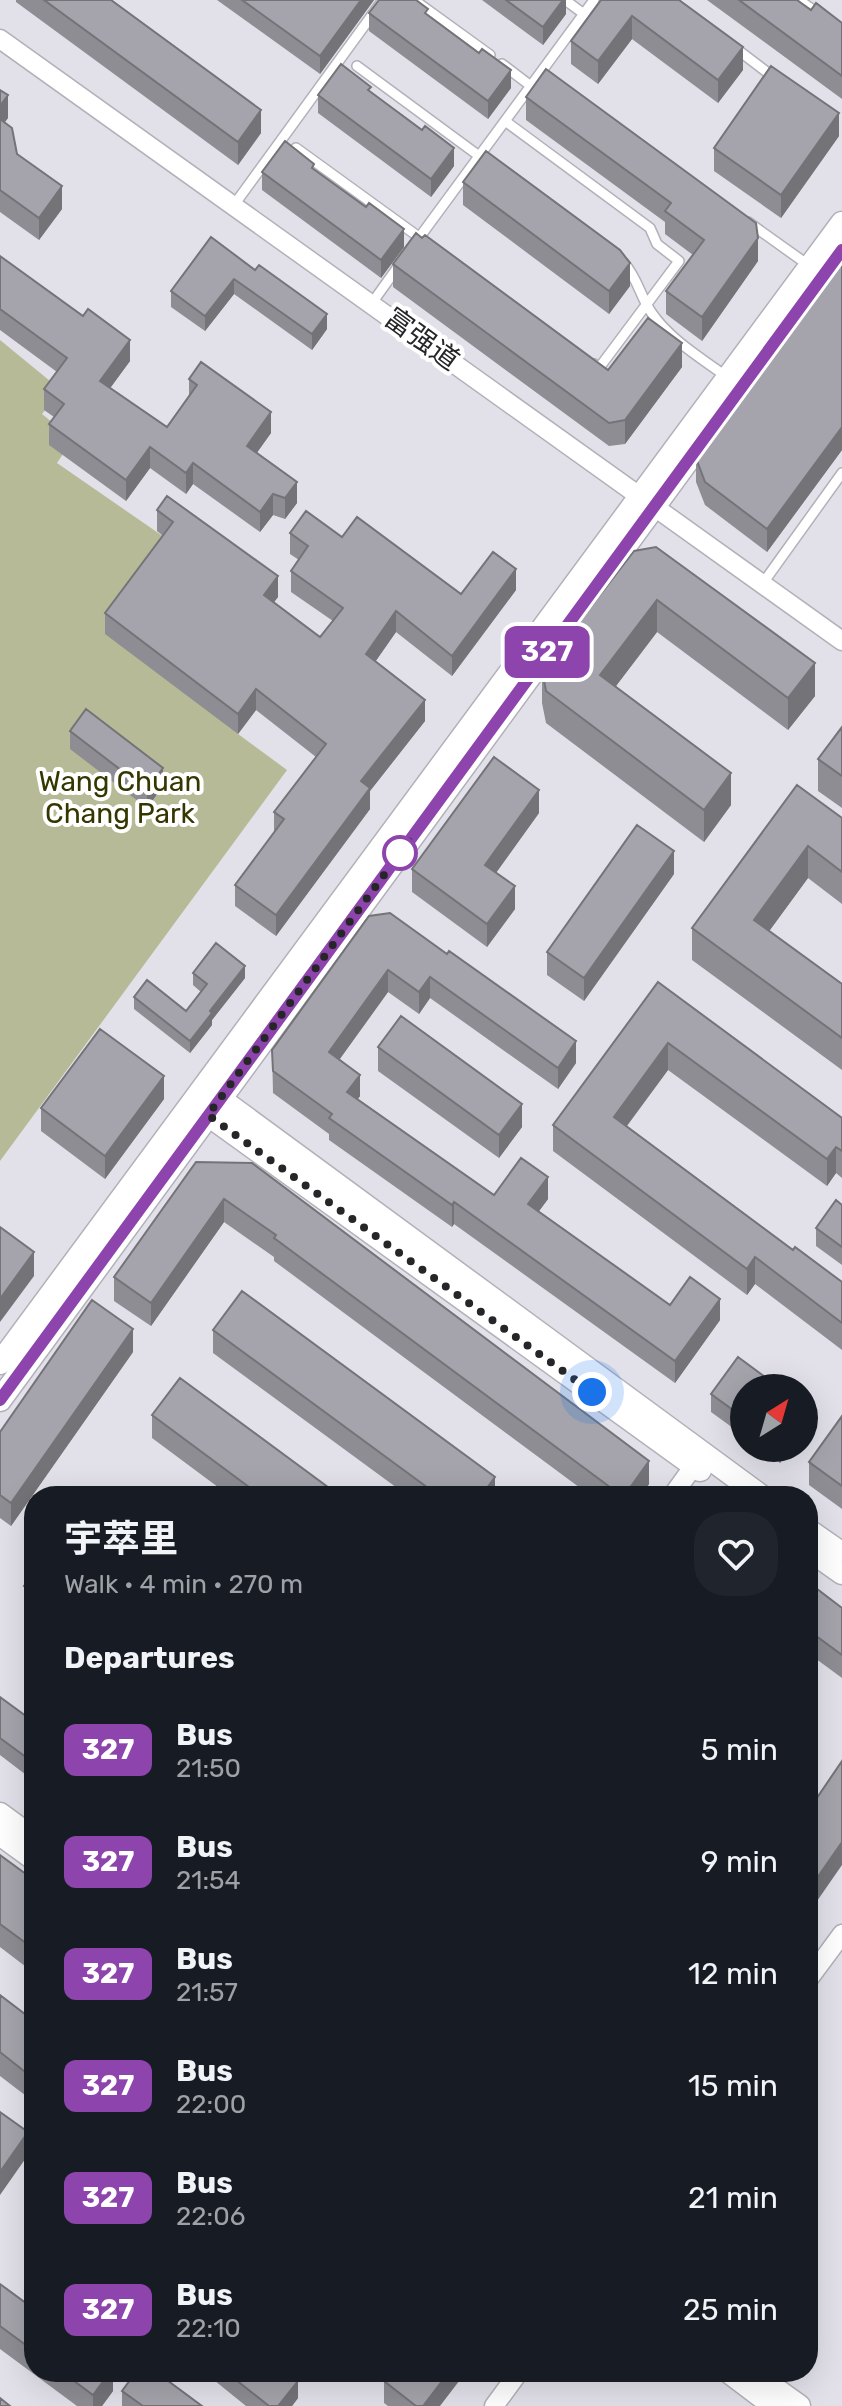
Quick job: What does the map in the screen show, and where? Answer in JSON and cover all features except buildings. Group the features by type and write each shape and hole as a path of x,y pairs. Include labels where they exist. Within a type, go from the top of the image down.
{"street":[{"name":"富强道","path":"0,39 842,641"},
{"path":"0,1363 206,1101 816,272 842,223"},
{"path":"816,272 842,250"},
{"path":"0,1400 206,1101"},
{"path":"206,1101 698,1460 744,1486"},
{"path":"679,1486 698,1460"},
{"path":"698,1460 725,1486"},
{"path":"818,1537 842,1554"},
{"path":"818,1556 842,1573"},
{"path":"0,1814 24,1832"},
{"path":"0,1834 24,1852"},
{"path":"818,1966 842,1934"},
{"path":"494,2406 512,2382"},
{"path":"742,2382 774,2406"},
{"path":"767,2382 799,2406"}],"lane":[{"path":"234,205 383,0"},
{"path":"414,0 531,86"},
{"path":"565,0 584,14"},
{"path":"412,249 594,0"},
{"path":"799,0 831,24"},
{"path":"719,36 781,82"},
{"path":"357,66 505,175"},
{"path":"541,72 554,81"},
{"path":"505,121 650,228 657,244 679,261 599,368 586,359"},
{"path":"296,148 432,247"},
{"path":"733,211 816,272"},
{"path":"619,258 667,331 734,382"},
{"path":"372,303 404,260"},
{"path":"763,583 842,473"}],"green space":[{"name":"Wang Chuan Chang Park","path":"0,340 61,390 42,414 73,439 57,463 164,537 238,734 287,770 0,1161"}],"bus line":[{"name":"327","path":"0,1400 842,250"}],"route":[{"path":"400,853 409,841 208,1115 592,1392"}]}
